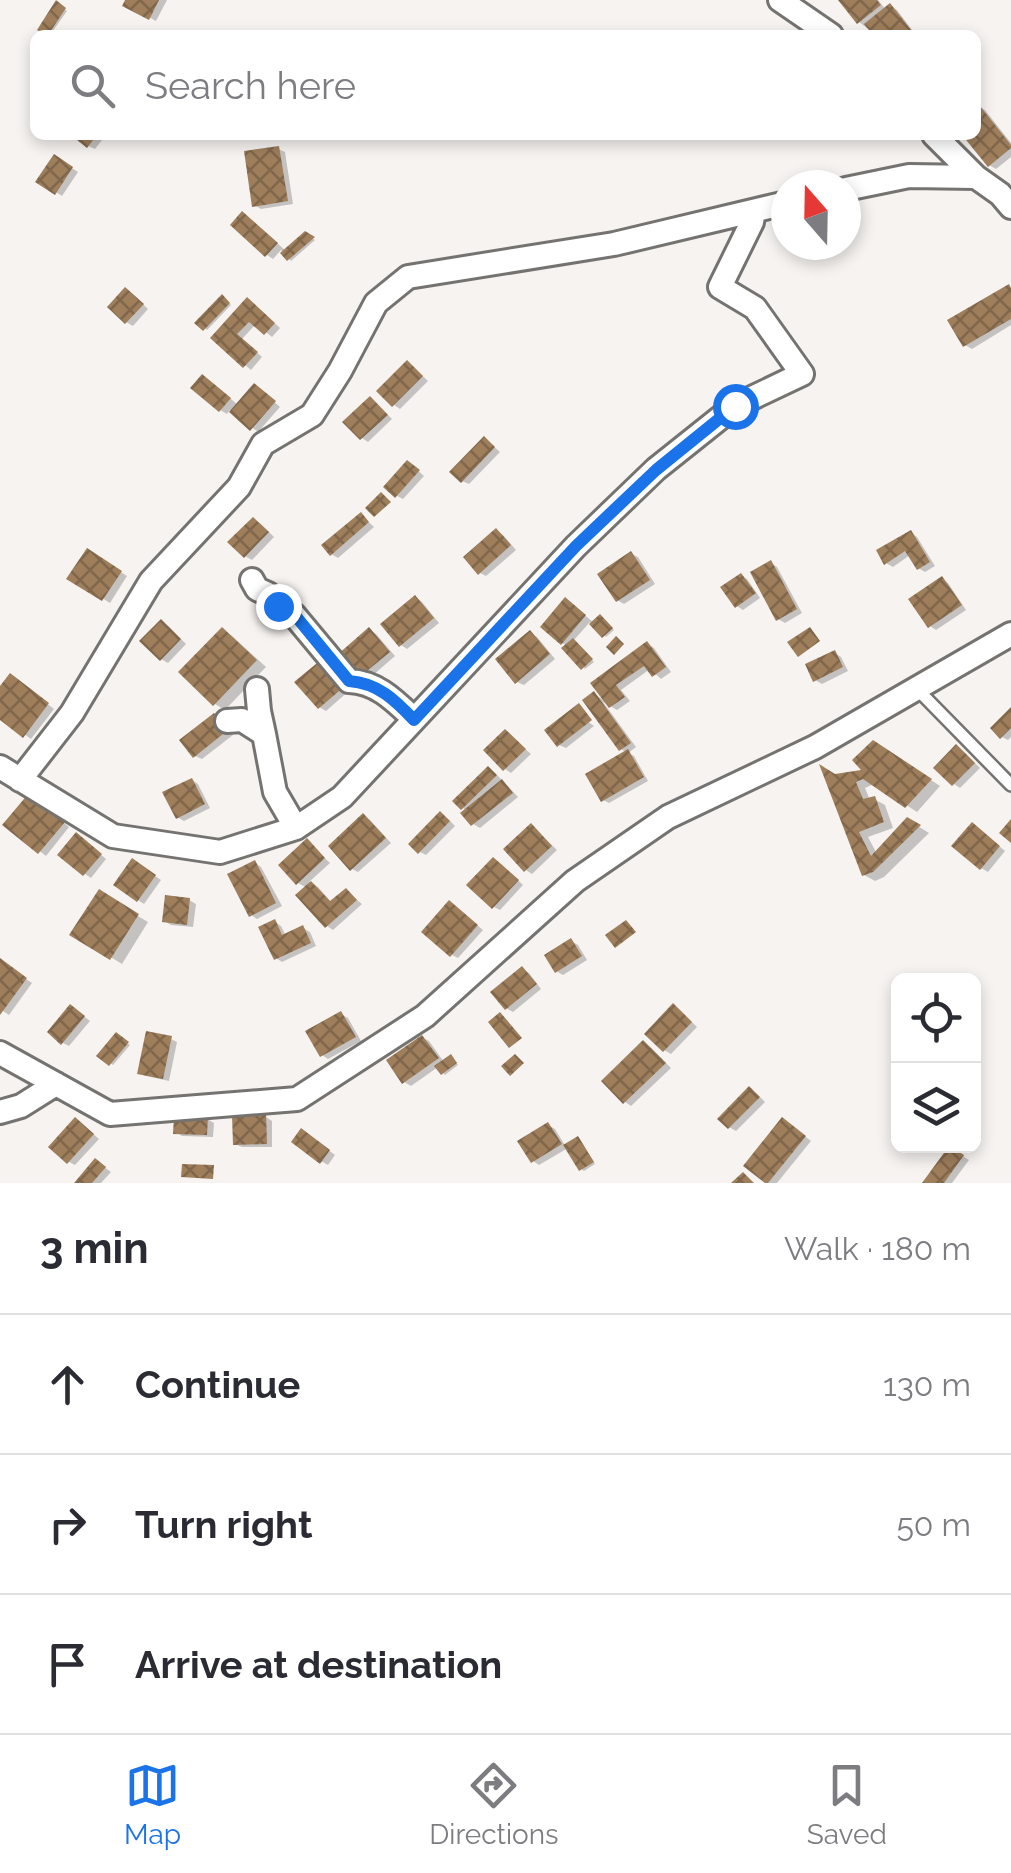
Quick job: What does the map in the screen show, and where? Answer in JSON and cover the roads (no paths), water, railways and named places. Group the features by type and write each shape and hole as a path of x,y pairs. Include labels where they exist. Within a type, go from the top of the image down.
{"street":[{"path":"780,0 824,30"},
{"path":"939,140 1011,207"},
{"path":"861,186 909,176 976,177"},
{"path":"754,211 720,287 755,308 802,374 735,406 656,470 576,546 342,797 296,828 220,852 113,836 10,773 72,713 152,582 239,487 263,444 312,414 376,303 408,276 614,244 771,207"},
{"path":"252,580 278,606 294,614 349,681 388,694 414,720"},
{"path":"0,1052 110,1114 297,1099 425,1016 575,881 668,817 815,747 1011,634"},
{"path":"257,689 275,792 296,828"},
{"path":"227,720 242,720 264,734"},
{"path":"0,1112 22,1106 56,1084"}],"lane":[{"path":"916,688 1011,785"}]}
